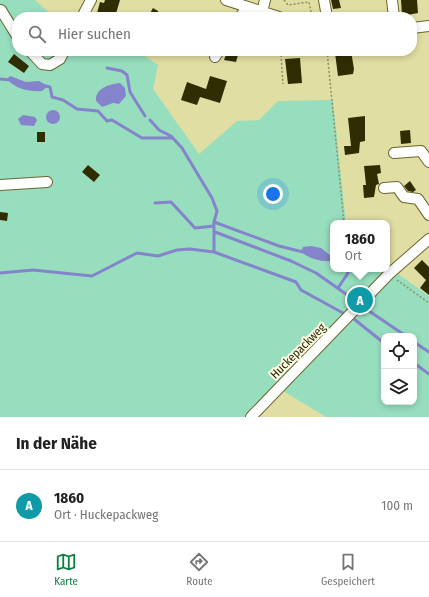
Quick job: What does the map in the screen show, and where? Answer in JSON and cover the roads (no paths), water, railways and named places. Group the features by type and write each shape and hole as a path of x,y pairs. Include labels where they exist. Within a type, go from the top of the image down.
{"street":[{"path":"85,12 91,0"},
{"path":"226,0 262,12 265,0"},
{"path":"324,0 326,12"},
{"path":"392,0 393,12"},
{"path":"244,12 247,7"},
{"path":"1,10 12,28"},
{"path":"417,27 429,26"},
{"path":"35,56 42,64 50,65 61,56"},
{"path":"394,153 421,151 429,162"},
{"path":"0,185 46,182"},
{"path":"384,188 397,187 404,197 418,199 429,215"},
{"name":"Huckepackweg","path":"251,417 350,317 390,274 429,239"}],"waterway":[{"path":"107,68 122,71 127,75 130,92 145,116"},
{"path":"0,79 11,80"},
{"path":"46,86 50,87 52,97 63,100 77,109 98,111 107,121 112,120 142,138 172,138"},
{"path":"150,120 159,130 171,136 182,148 212,198 217,211 214,222 214,252"},
{"path":"155,203 171,202 195,228 214,226"},
{"path":"214,222 279,246 303,252"},
{"path":"215,232 291,261 316,273 356,301"},
{"path":"0,273 33,270 92,276 137,253 158,256 177,250 190,249 214,252 296,282 301,290 354,319 381,341"},
{"path":"338,288 348,272"},
{"path":"366,309 402,333"},
{"path":"417,344 429,352"},
{"path":"417,365 429,374"}],"place":[{"name":"1860","path":"360,300"}]}
